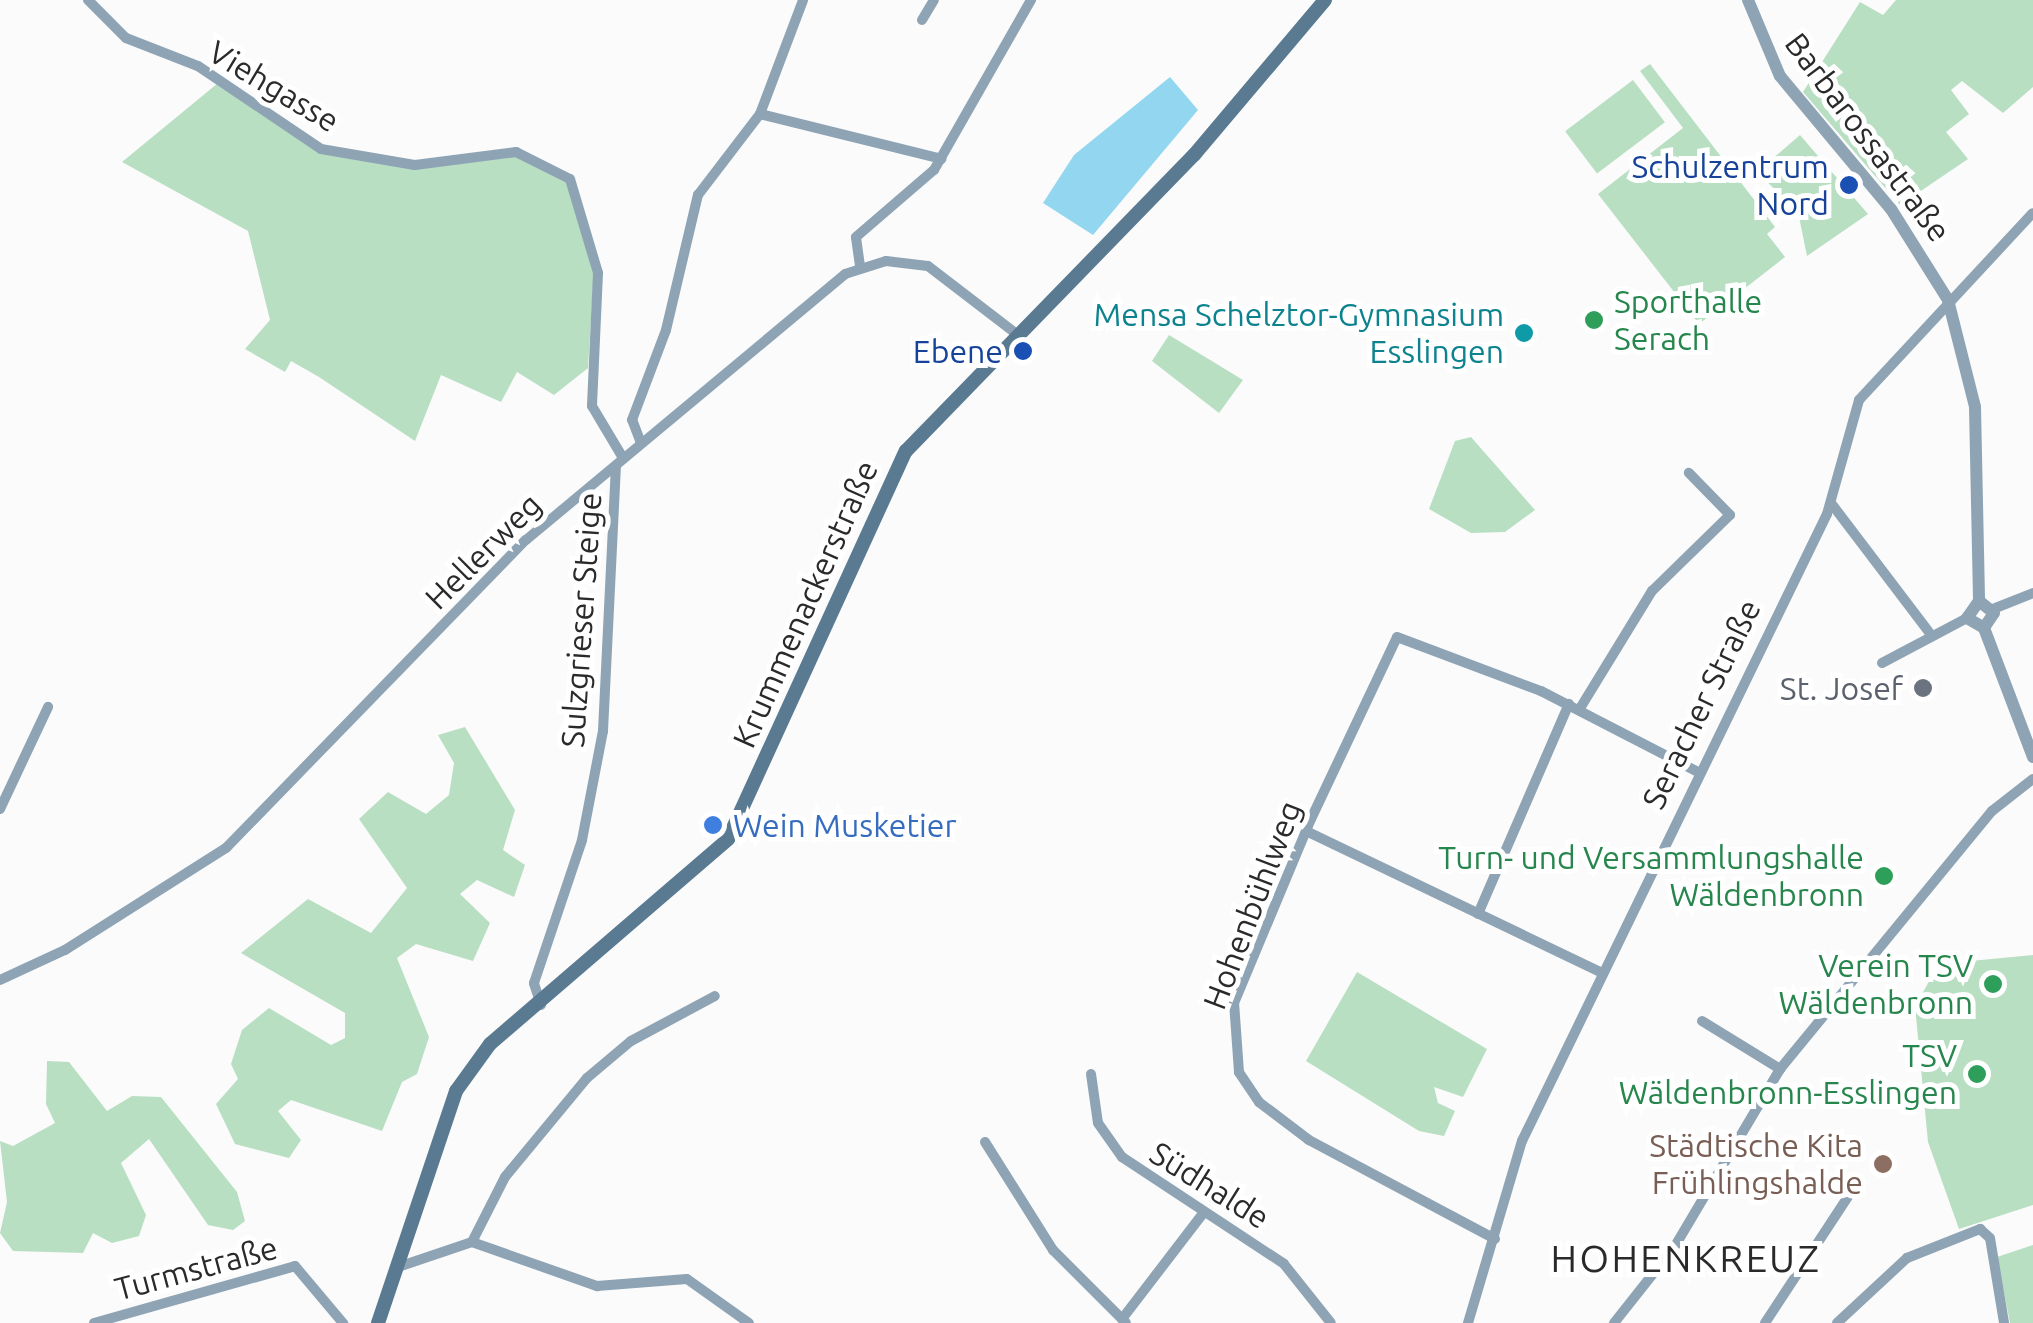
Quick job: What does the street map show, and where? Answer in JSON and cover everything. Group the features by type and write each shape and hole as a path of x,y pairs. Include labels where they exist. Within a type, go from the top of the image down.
{"main road":[{"name":"Krummenackerstraße","path":"378,1323 401,1266 452,1097 490,1044 541,1005 728,839 886,481 923,430 1203,146 1325,0"}],"street":[{"name":"Viehgasse","path":"88,0 126,38 202,69 321,149 415,165 516,152 570,178 598,273 592,406 619,462"},
{"path":"642,442 632,420 666,330 698,195 760,114 803,0"},
{"path":"922,20 934,0"},
{"path":"1018,335 934,268 860,266 856,236 942,159 1030,0"},
{"name":"Barbarossastraße","path":"1748,0 1780,76 1892,209 1948,300 1976,419 1978,601"},
{"path":"760,114 942,159"},
{"name":"Seracher Straße","path":"1468,1323 1522,1142 1696,772 1832,503 1860,400 2033,212"},
{"name":"Hellerweg","path":"0,980 66,950 226,848 512,554 642,442 860,266"},
{"name":"Sulzgrieser Steige","path":"541,1005 534,983 582,840 601,744 619,462"},
{"path":"1478,914 1574,707 1624,629 1731,508 1688,473"},
{"path":"1832,503 1932,636"},
{"path":"1984,628 1993,609 2033,593"},
{"path":"1882,662 1967,618 1978,601 1993,609"},
{"path":"1967,618 1984,628 2033,757"},
{"name":"Hohenbühlweg","path":"1495,1240 1309,1140 1265,1108 1239,1072 1234,1003 1392,640 1574,707"},
{"path":"0,809 48,707"},
{"path":"1574,707 1696,772"},
{"path":"1614,1323 1692,1220 1780,1069 1992,811 2033,779"},
{"path":"1306,831 1602,973"},
{"path":"472,1242 505,1177 582,1083 631,1041 716,996"},
{"path":"1702,1021 1780,1069"},
{"name":"Südhalde","path":"1091,1074 1111,1146 1284,1264 1330,1323"},
{"path":"986,1142 1062,1260 1124,1321 1204,1212"},
{"path":"1765,1323 1851,1192"},
{"path":"1837,1323 1907,1258 1983,1230 2004,1323"},
{"path":"401,1266 472,1242 609,1288 686,1279 750,1323"},
{"name":"Turmstraße","path":"94,1323 295,1266 342,1323"}],"green space":[{"path":"1896,0 2033,0 2033,87 2003,113 1962,81 1951,90 1969,114 1946,132 1968,159 1900,205 1803,92 1860,2 1883,15"},
{"path":"1650,64 1775,227 1767,234 1785,257 1699,324 1598,194 1683,128 1640,71"},
{"path":"1633,80 1665,122 1597,173 1565,131"},
{"path":"218,83 326,153 419,169 518,156 570,184 594,269 588,368 554,395 517,372 501,402 441,375 415,441 291,361 285,372 245,349 270,320 248,231 122,162"},
{"path":"1800,135 1868,214 1807,256 1798,212 1757,172"},
{"path":"1169,335 1243,380 1219,413 1152,361"},
{"path":"1471,437 1535,510 1505,532 1471,533 1429,509 1455,441"},
{"path":"465,727 515,810 503,850 525,865 514,897 477,880 460,894 490,923 473,961 416,944 397,958 429,1037 417,1074 402,1082 382,1131 291,1100 278,1111 301,1140 289,1158 235,1144 216,1104 238,1079 231,1064 242,1030 269,1008 331,1045 345,1038 345,1013 241,953 308,899 371,933 407,888 359,819 388,792 426,814 449,795 454,763 438,735"},
{"name":"TSV Wäldenbronn-Esslingen","path":"2033,955 2033,1205 1959,1229 1928,1142 1915,1006 1939,964"},
{"path":"1357,972 1487,1049 1463,1097 1434,1087 1438,1103 1455,1111 1444,1136 1419,1131 1306,1061"},
{"path":"47,1061 69,1062 107,1111 132,1096 161,1097 237,1192 245,1221 233,1230 208,1225 149,1139 121,1163 146,1215 139,1236 112,1243 93,1233 83,1253 13,1251 0,1233 7,1202 0,1141 13,1146 55,1123 46,1104"},
{"path":"2033,1245 2033,1323 2010,1323 1997,1257"}],"water":[{"path":"1170,77 1198,110 1093,235 1043,203 1074,155"}],"place":[{"name":"Schulzentrum Nord","path":"1849,185"},
{"name":"Sporthalle Serach","path":"1594,320"},
{"name":"Mensa Schelztor-Gymnasium Esslingen","path":"1524,333"},
{"name":"Ebene","path":"1023,351"},
{"name":"St. Josef","path":"1923,688"},
{"name":"Wein Musketier","path":"713,825"},
{"name":"Turn- und Versammlungshalle Wäldenbronn","path":"1884,876"},
{"name":"Verein TSV Wäldenbronn","path":"1993,984"},
{"name":"TSV Wäldenbronn-Esslingen","path":"1977,1074"},
{"name":"Städtische Kita Frühlingshalde","path":"1883,1164"}],"district":[{"name":"HOHENKREUZ","path":"1686,1259"}]}
